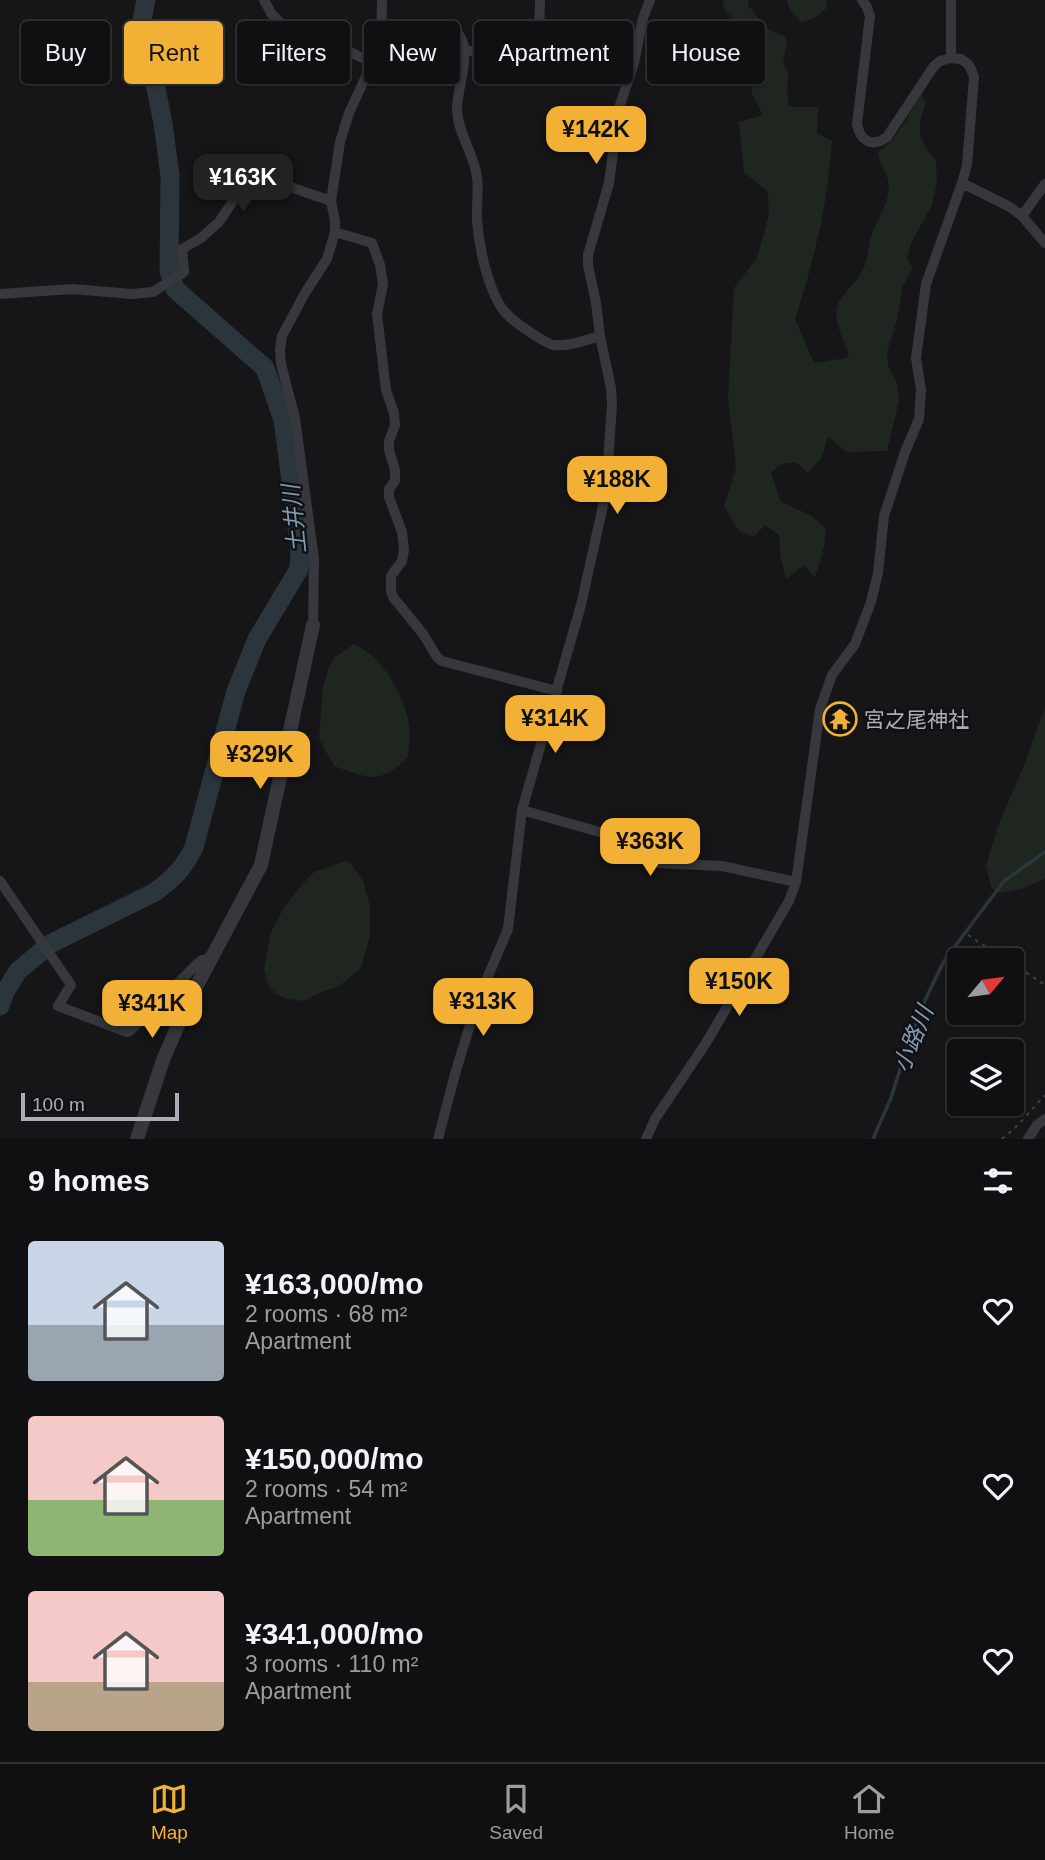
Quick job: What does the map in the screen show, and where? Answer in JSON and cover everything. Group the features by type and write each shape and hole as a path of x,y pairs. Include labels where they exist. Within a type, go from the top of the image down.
{"street":[{"path":"264,0 271,13 285,28 364,59"},
{"path":"382,0 382,21"},
{"path":"539,21 540,0"},
{"path":"438,1139 477,1002 508,929 522,810 581,605 606,492 611,388 588,255 609,183 619,108 635,63 643,18 650,0"},
{"path":"646,1139 654,1119 706,1043 789,901 796,882 820,709 832,675 855,644 871,603 878,573 884,516 919,419 921,390 916,358 926,284 962,183 969,148 974,77 968,64 961,60 951,58 940,61 887,137 874,143 862,138 857,124 870,16 862,0"},
{"path":"951,0 951,58"},
{"path":"460,36 465,51 464,69 457,96 457,115 477,177 477,220 481,251 492,288 502,309 520,326 545,342 554,345 567,344 600,336"},
{"path":"465,51 474,51"},
{"path":"137,1139 163,1060 188,1002 261,865 313,625 313,559 295,418 280,350 282,336 327,259 335,232 331,201 340,142 349,113 364,82"},
{"path":"0,294 72,289 132,294 153,292 184,272 182,249 209,232 219,222 251,178 261,177 331,201"},
{"path":"962,183 1010,207 1022,216 1045,243"},
{"path":"1022,216 1045,184"},
{"path":"335,232 372,243 380,265 383,285 377,314 386,390 395,425 389,441 389,450 395,481 389,489 389,497 402,533 404,550 402,561 391,576 393,597 442,661 557,691"},
{"path":"522,810 610,835 628,843 646,860 722,866 796,882"},
{"path":"0,881 71,985 58,1006 127,1032 197,964 211,959"},
{"path":"1028,1139 1045,1118"}],"path":[{"path":"968,935 988,948"},
{"path":"1024,971 1045,985"},
{"path":"1002,1139 1045,1095"}],"shaded area":[{"path":"723,0 749,0 748,5 761,21 731,21 723,8"},
{"path":"787,0 827,0 826,9 812,19 801,22 789,8"},
{"path":"765,25 784,35 787,41 783,63 788,72 789,107 818,107 817,133 832,141 819,232 795,319 814,363 846,358 849,354 838,326 838,304 864,267 872,234 887,200 889,183 878,152 897,133 921,94 926,102 920,133 936,160 937,183 931,207 911,243 907,260 913,268 903,286 897,320 887,352 888,365 897,383 899,401 887,451 847,452 828,437 822,457 808,473 796,462 781,464 771,473 781,502 810,515 826,528 824,547 815,578 804,565 786,579 780,555 779,535 765,525 754,537 739,531 724,506 736,468 728,398 734,288 757,258 769,215 768,192 744,172 739,122 763,115 751,92 754,84 765,84"},
{"path":"354,644 374,657 390,677 402,701 409,724 408,757 381,776 365,776 334,766 319,739 323,688 329,667 335,657"},
{"path":"1045,707 1045,878 1025,888 999,893 991,887 986,865 998,826"},
{"path":"346,861 363,881 370,906 370,936 361,968 338,987 304,1001 287,999 276,994 268,985 264,969 271,932 282,911 314,872"}],"waterway":[{"name":"土井川","path":"0,1006 18,971 50,944 155,892 182,867 194,847 236,691 257,639 299,569 300,550 283,420 265,368 175,289 169,271 170,176 163,123 142,20 146,0"},
{"name":"小路川","path":"873,1139 891,1098 926,998 944,961 1004,881 1045,852"}],"place":[{"name":"宮之尾神社","path":"840,719"}]}
